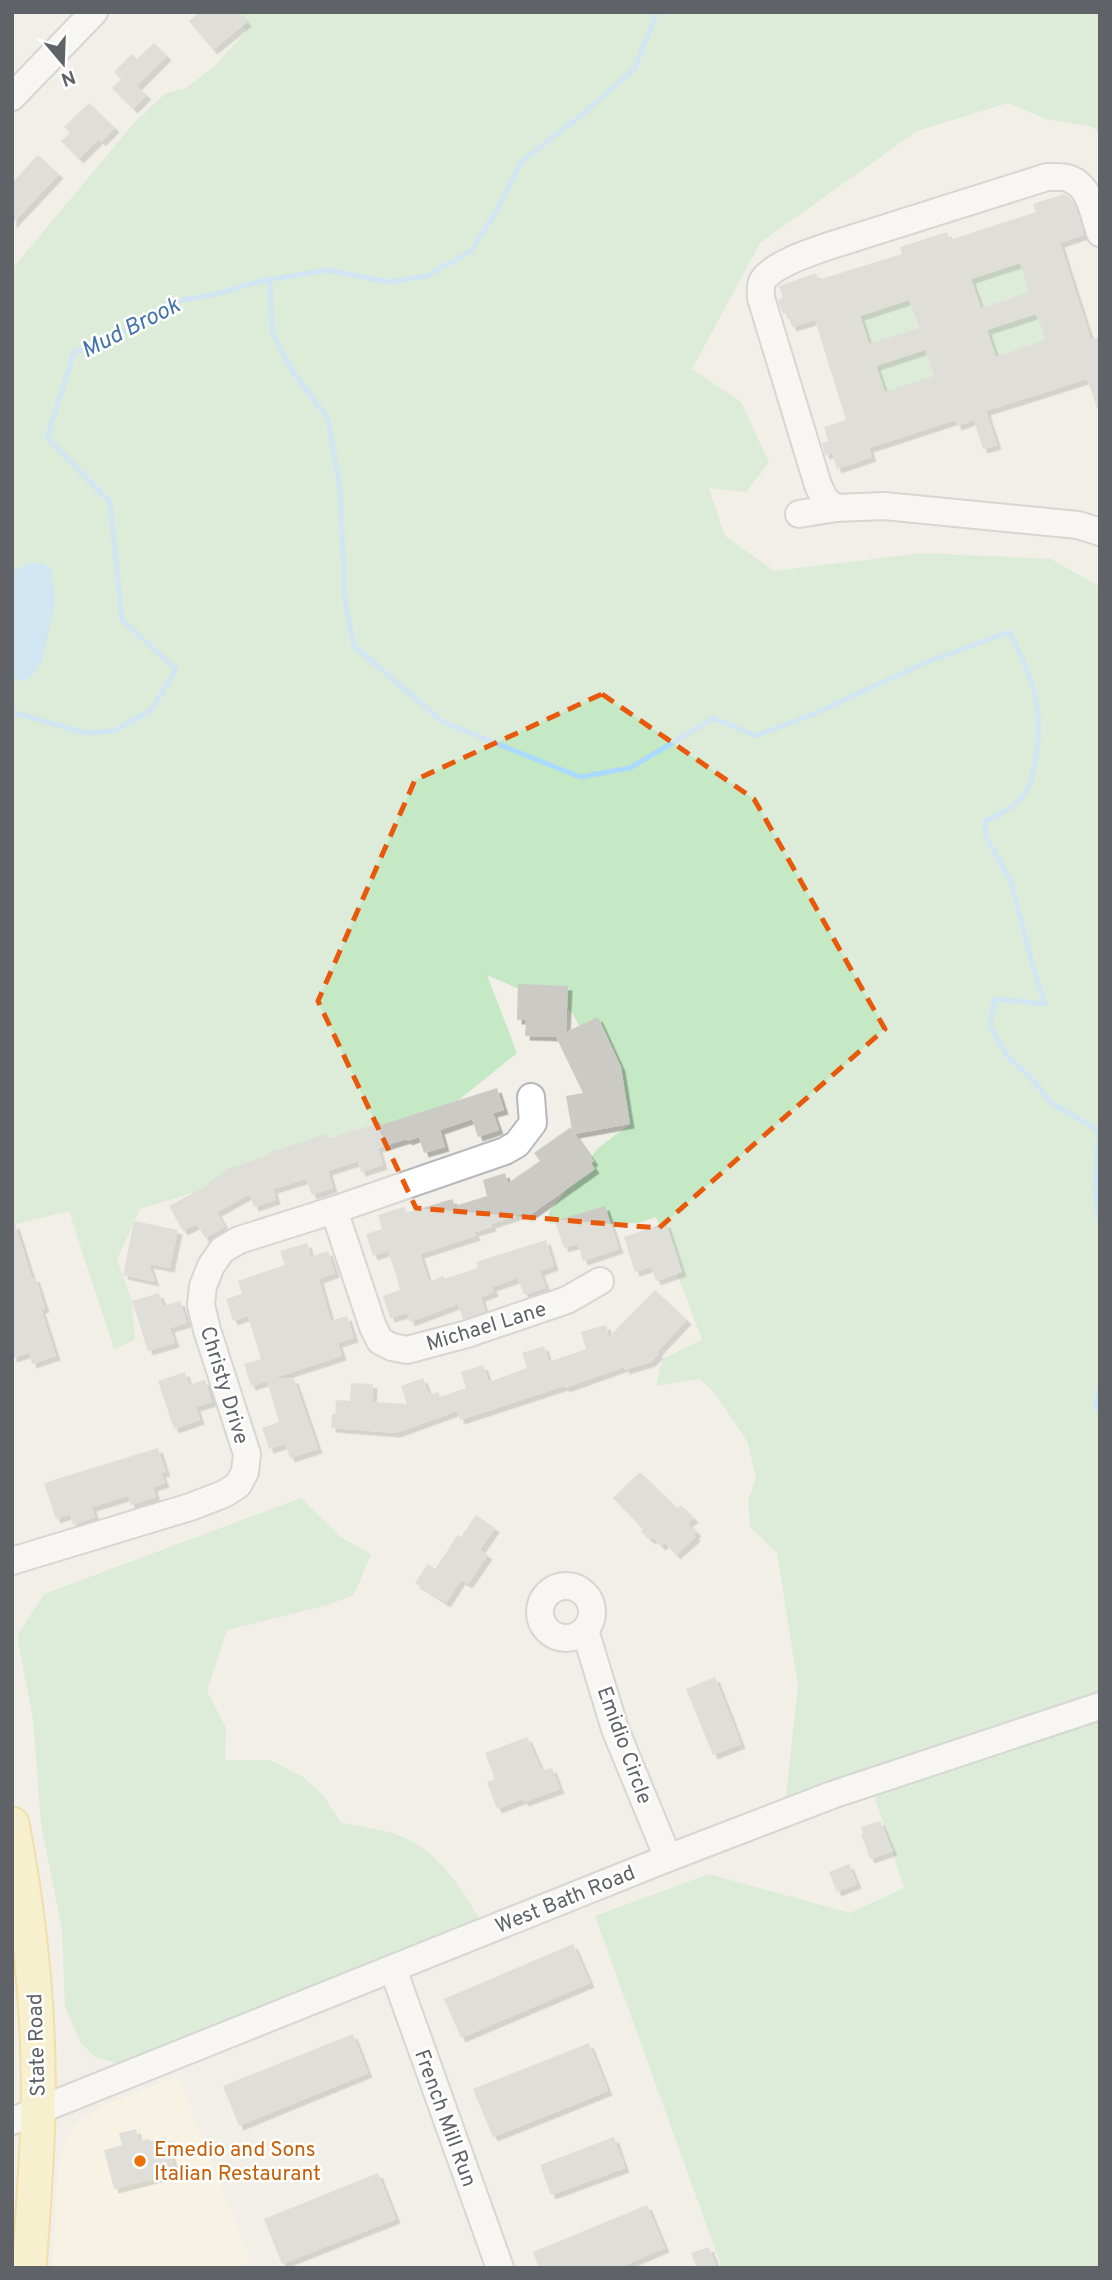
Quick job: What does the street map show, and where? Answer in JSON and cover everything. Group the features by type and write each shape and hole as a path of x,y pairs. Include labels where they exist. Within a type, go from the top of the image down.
{"main road":[{"name":"State Road","path":"12,1824 28,1929 35,1999 25,2116 29,2268"}],"street":[{"path":"12,97 94,12"},
{"path":"836,508 825,500 818,485 761,299 761,283 770,273 801,256 835,244 1047,177 1069,178 1080,184 1086,193 1100,233"},
{"path":"799,514 836,508 884,506 1078,525 1100,531"},
{"name":"Christy Drive","path":"12,1561 190,1507 224,1494 238,1485 245,1472 247,1454 206,1330 201,1306 203,1286 211,1266 222,1250 239,1240 505,1152 517,1144 533,1123 531,1097"},
{"name":"Michael Lane","path":"334,1210 373,1327 380,1341 392,1347 407,1350 467,1334 567,1300 600,1281"},
{"name":"Emidio Circle","path":"585,1630 615,1729 668,1858"},
{"name":"West Bath Road","path":"25,2116 832,1795 1100,1706"},
{"name":"French Mill Run","path":"393,1969 500,2268"}],"highlighted area":[{"path":"602,694 754,799 885,1029 659,1228 416,1208 318,1001 415,780"}],"shaded area":[{"path":"178,2076 250,2261 234,2268 52,2268 59,2162 63,2146 73,2128 104,2105"}],"green space":[{"path":"233,12 1100,12 1100,135 1093,127 1046,119 1008,103 917,131 760,243 692,369 741,402 769,462 746,492 709,488 725,536 774,571 923,553 1051,559 1100,587 1100,2268 722,2268 595,1916 709,1874 850,1913 904,1888 871,1785 784,1814 798,1686 777,1553 750,1527 748,1501 756,1477 747,1441 714,1392 699,1379 656,1386 662,1359 702,1340 656,1217 638,1223 549,1224 549,1212 598,1148 630,1124 572,1012 487,975 517,1053 435,1119 140,1209 117,1260 132,1301 135,1339 114,1349 69,1211 12,1225 12,269 134,123 166,93 185,89 216,65 246,31"},
{"path":"1020,263 1031,296 1012,302 1010,298 995,303 984,316 971,279"},
{"path":"909,300 921,337 871,348 860,316"},
{"path":"1033,305 1046,345 1021,350 997,360 985,326"},
{"path":"924,345 935,380 886,397 873,358"},
{"path":"301,1498 342,1538 371,1554 354,1595 327,1605 227,1630 207,1691 226,1728 225,1760 270,1760 303,1777 323,1795 341,1823 395,1834 425,1850 449,1874 487,1931 143,2070 95,2057 81,2043 65,2007 62,1929 41,1824 33,1719 17,1636 44,1594"}],"water":[{"path":"28,563 51,567 55,602 43,658 34,674 24,681 12,679 12,573"}],"building":[{"path":"199,12 239,12 247,22 213,50 189,21"},
{"path":"154,43 167,56 137,86 147,95 133,109 112,88 121,79 114,72 132,54 137,59"},
{"path":"89,103 115,128 101,142 99,139 79,159 61,141 70,133 64,127"},
{"path":"38,155 59,174 12,224 12,183"},
{"path":"1064,194 1076,208 1084,235 1060,243 1091,340 1100,337 1100,407 1097,408 1087,379 986,411 997,445 983,449 974,420 957,426 955,420 869,448 872,457 837,469 832,453 825,455 822,443 828,441 824,427 846,420 815,320 792,327 778,300 783,298 779,286 816,273 818,280 902,254 900,247 947,232 950,240 1036,212 1033,204","holes":["1020,263 1029,292 981,308 971,279","909,300 919,328 869,344 860,316","1036,314 1045,340 996,357 987,330","925,350 934,376 885,392 876,366"]},
{"path":"518,984 568,986 566,1032 598,1017 621,1067 630,1124 575,1134 594,1161 591,1163 595,1169 526,1218 525,1213 491,1224 492,1227 474,1232 476,1236 420,1254 429,1282 478,1268 476,1262 546,1240 554,1266 540,1271 546,1288 524,1295 518,1278 492,1287 494,1292 481,1297 485,1311 463,1319 458,1304 410,1322 407,1313 390,1318 383,1296 400,1290 398,1281 388,1251 373,1256 366,1234 382,1229 378,1215 404,1207 406,1213 452,1199 455,1206 487,1196 483,1180 505,1173 508,1183 540,1161 534,1153 571,1127 572,1130 566,1096 583,1093 556,1037 525,1036 526,1020 517,1020"},
{"path":"497,1088 504,1110 493,1113 499,1130 478,1137 472,1119 440,1130 445,1147 424,1153 419,1137 407,1139 378,1148 383,1165 361,1172 358,1161 328,1171 333,1188 312,1195 306,1179 273,1189 276,1200 254,1207 250,1194 217,1212 225,1227 205,1238 197,1224 183,1231 169,1206 210,1184 209,1182 226,1172 225,1170 269,1155 268,1153 326,1134 328,1139 381,1122 381,1125"},
{"path":"605,1206 619,1249 583,1261 578,1244 564,1248 555,1221"},
{"path":"134,1221 178,1230 170,1268 149,1264 155,1282 123,1275"},
{"path":"666,1223 682,1272 656,1281 651,1267 635,1272 624,1237"},
{"path":"15,1224 32,1278 35,1277 45,1308 41,1309 56,1356 32,1364 29,1353 12,1358 12,1225"},
{"path":"307,1243 311,1257 328,1251 335,1273 319,1279 331,1321 347,1316 354,1338 338,1343 342,1356 274,1378 294,1379 318,1449 290,1458 285,1444 269,1449 262,1428 279,1422 275,1408 267,1381 251,1386 244,1364 261,1359 248,1316 233,1321 226,1299 242,1294 238,1281 285,1265 280,1251"},
{"path":"655,1290 687,1320 651,1362 625,1370 624,1367 460,1420 457,1411 396,1433 331,1428 336,1400 350,1401 351,1383 373,1384 372,1402 407,1404 401,1386 423,1378 429,1395 438,1392 440,1397 466,1388 461,1372 483,1365 489,1382 527,1368 522,1353 544,1346 549,1362 586,1349 581,1332 606,1325 609,1337"},
{"path":"159,1293 163,1306 180,1301 187,1323 170,1328 175,1343 148,1351 132,1301"},
{"path":"185,1372 189,1385 205,1380 212,1402 196,1407 200,1420 174,1429 158,1381"},
{"path":"158,1448 166,1472 161,1473 165,1483 153,1487 156,1497 131,1505 128,1496 92,1507 95,1517 73,1525 70,1514 56,1519 44,1483"},
{"path":"640,1472 677,1508 681,1505 694,1518 688,1523 697,1532 694,1535 696,1537 676,1555 665,1543 661,1546 641,1532 643,1529 613,1498"},
{"path":"476,1515 495,1528 480,1550 488,1555 468,1584 461,1580 446,1603 415,1583 428,1564 435,1569 458,1535 461,1537"},
{"path":"715,1677 741,1744 713,1755 686,1689"},
{"path":"527,1737 542,1771 552,1768 560,1789 497,1809 487,1782 495,1779 485,1753"},
{"path":"880,1821 893,1851 870,1859 861,1827"},
{"path":"849,1864 857,1884 837,1892 829,1872"},
{"path":"573,1944 590,1983 461,2038 444,1999"},
{"path":"353,2034 368,2073 239,2126 223,2086"},
{"path":"589,2043 608,2091 493,2137 473,2089"},
{"name":"Emedio and Sons Italian Restaurant","path":"136,2129 139,2141 166,2137 176,2173 114,2189 104,2150 122,2145 119,2133"},
{"path":"614,2137 625,2168 551,2195 540,2165"},
{"path":"378,2173 396,2219 282,2264 264,2219"},
{"path":"647,2205 665,2248 618,2268 539,2268 533,2252"},
{"path":"709,2247 717,2268 697,2268 691,2253"}],"waterway":[{"name":"Mud Brook","path":"12,712 85,733 115,731 152,709 176,669 122,620 110,502 47,437 74,353 125,331 170,302 217,294 261,281 328,270 388,282 427,276 471,251 493,217 522,161 583,114 635,68 657,12"},
{"path":"270,280 272,331 293,372 328,419 340,489 345,601 354,646 443,722 580,777 630,768 714,718 755,736 811,715 927,662 1009,632 1025,664 1035,695 1038,744 1028,788 1011,807 985,821 986,837 1011,882 1045,1004 995,999 990,1026 1008,1057 1034,1081 1050,1102 1099,1131 1095,1190 1100,1224"},
{"path":"1100,1389 1095,1405 1100,1412"}],"place":[{"name":"Emedio and Sons Italian Restaurant","path":"140,2161"}]}
